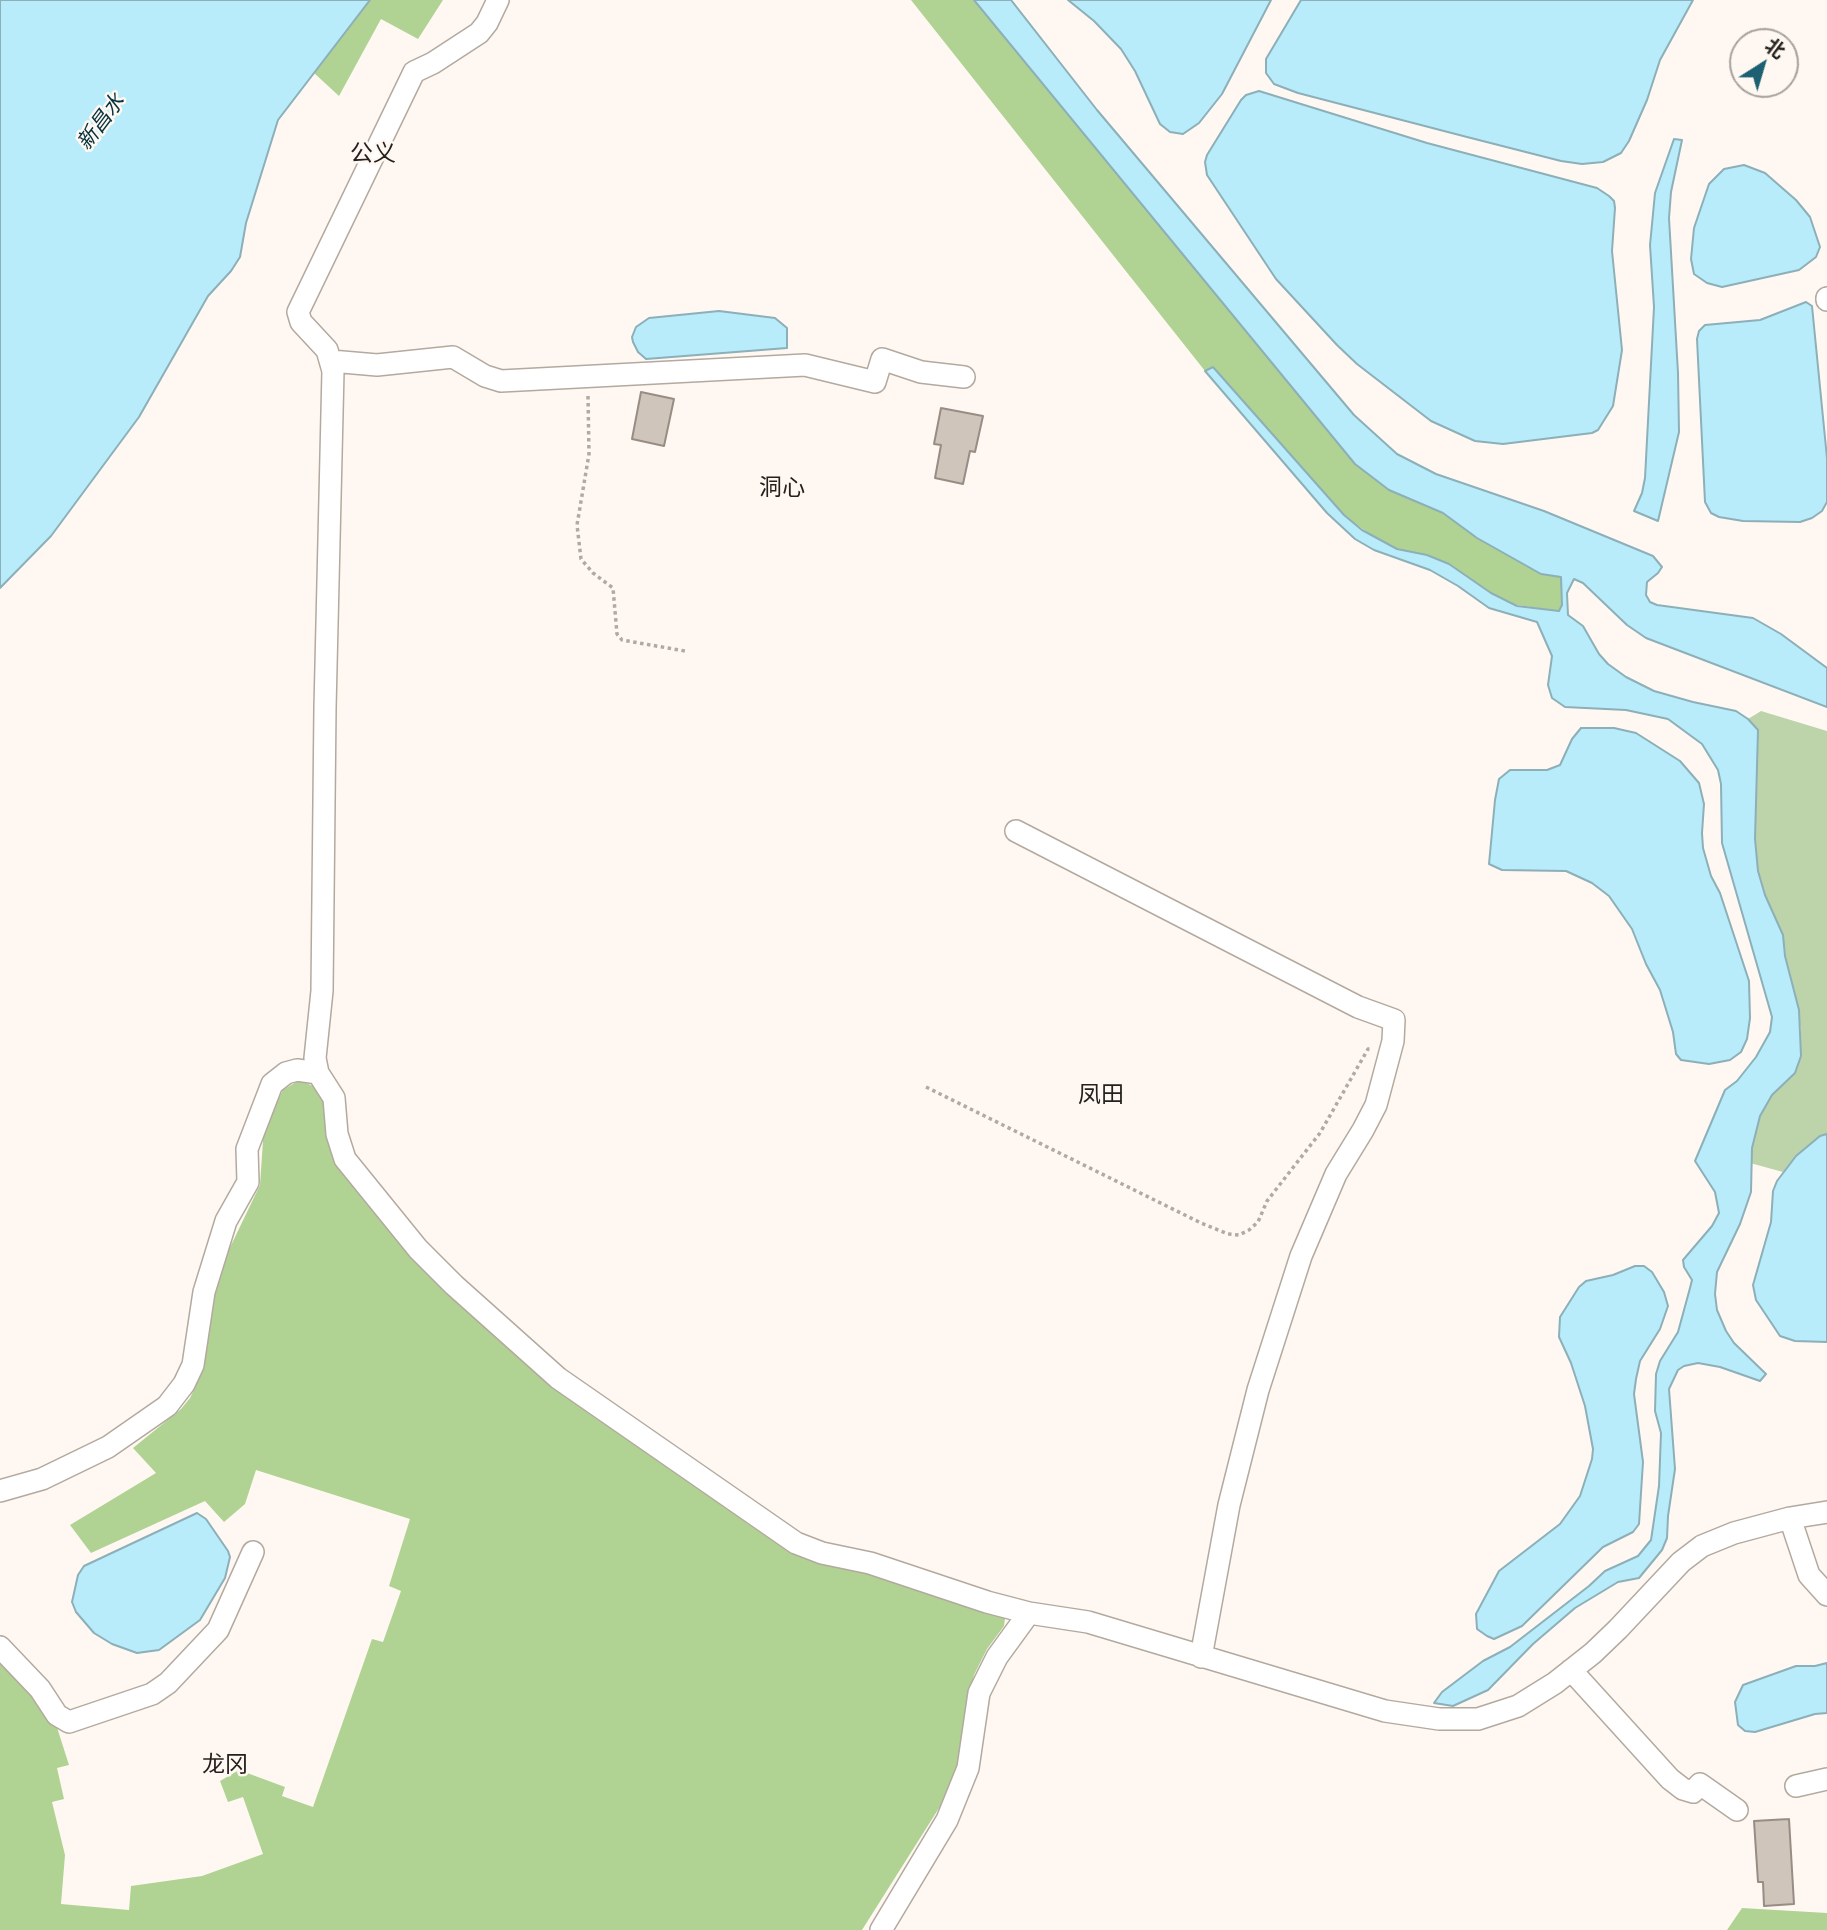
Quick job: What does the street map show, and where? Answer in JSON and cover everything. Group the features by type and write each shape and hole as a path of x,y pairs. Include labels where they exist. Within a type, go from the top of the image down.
{"street":[{"path":"498,0 479,33 414,72 299,307 301,322 320,341 331,361 333,371 322,991 315,1058 317,1073 334,1098 337,1134 345,1159 418,1249 558,1378 796,1543 822,1553 870,1563 987,1602 1029,1613 1088,1622 1385,1712 1439,1719 1478,1719 1498,1714 1537,1696 1571,1670 1618,1629 1681,1562 1702,1546 1734,1533 1790,1518 1827,1512"},
{"path":"331,361 377,365 453,357 485,376 501,381 806,365 876,382 882,359 921,372 964,377"},
{"path":"1016,831 1358,1007 1394,1020 1390,1056 1376,1105 1336,1174 1301,1256 1258,1390 1226,1516 1201,1657"},
{"path":"0,1491 42,1479 108,1447 167,1406 184,1384 193,1365 204,1292 226,1221 248,1182 247,1149 272,1084 286,1073 297,1070 317,1073"},
{"path":"1790,1518 1809,1575 1827,1595"},
{"path":"0,1647 40,1689 58,1715 69,1722 152,1694 168,1683 218,1630 253,1552"},
{"path":"881,1930 951,1810 968,1768 979,1693 1015,1628 1029,1613"},
{"path":"1571,1670 1670,1780 1693,1792 1700,1784 1737,1810"},
{"path":"1796,1786 1827,1779"}],"path":[{"path":"586,377 590,408 589,454 577,526 581,559 593,573 613,588 617,634 622,640 685,651"},
{"path":"926,1087 1209,1227 1239,1235 1258,1222 1267,1201 1320,1133 1368,1048 1390,1056"}],"green space":[{"path":"370,0 443,0 418,39 381,19 339,96 314,73"},
{"path":"911,0 974,0 1355,464 1389,490 1443,513 1477,538 1548,576 1561,576 1562,605 1559,611 1510,604 1427,555 1397,549 1383,543 1344,516 1213,367 1205,371"},
{"path":"1761,711 1827,731 1827,1134 1820,1136 1796,1156 1783,1172 1750,1163 1760,1116 1772,1095 1795,1073 1801,1056 1801,1029 1783,935 1765,895 1758,871 1755,839 1758,730 1748,719"},
{"path":"296,1082 304,1082 320,1089 328,1100 335,1150 474,1313 803,1553 1001,1613 1005,1619 1004,1626 987,1649 974,1675 957,1770 946,1797 862,1930 0,1930 0,1658 54,1718 69,1765 57,1768 64,1799 52,1802 65,1855 61,1904 129,1910 131,1886 202,1876 263,1854 243,1797 228,1802 220,1781 239,1770 285,1787 282,1796 313,1807 372,1639 383,1642 401,1591 389,1586 410,1519 256,1470 245,1504 224,1522 205,1501 91,1553 70,1525 156,1473 133,1448 181,1409 190,1398 200,1377 203,1370 211,1287 260,1185 264,1126 283,1090"},
{"path":"1742,1908 1827,1913 1827,1930 1727,1930"}],"water":[{"name":"新昌水","path":"0,0 370,0 278,120 246,223 240,257 208,296 139,417 51,536 0,588"},
{"path":"974,0 1011,0 1097,110 1354,415 1397,454 1436,474 1544,511 1653,556 1662,567 1647,582 1646,595 1650,602 1753,618 1781,634 1827,668 1827,707 1646,638 1627,625 1583,583 1574,579 1567,593 1568,615 1583,626 1608,664 1626,677 1654,691 1736,711 1758,730 1755,839 1758,871 1765,895 1783,935 1785,956 1799,1010 1801,1056 1795,1073 1772,1095 1760,1116 1752,1148 1751,1192 1740,1224 1717,1272 1717,1310 1726,1331 1734,1343 1766,1374 1760,1381 1720,1367 1698,1363 1678,1370 1669,1389 1675,1469 1667,1538 1662,1550 1639,1578 1618,1582 1575,1608 1533,1644 1488,1690 1453,1706 1434,1703 1442,1692 1483,1661 1510,1647 1605,1571 1638,1556 1651,1540 1659,1486 1661,1433 1655,1411 1656,1374 1660,1361 1678,1332 1692,1280 1683,1260 1712,1226 1719,1213 1715,1192 1695,1161 1725,1090 1737,1081 1756,1057 1770,1032 1772,1017 1722,843 1721,784 1718,770 1702,744 1668,719 1626,710 1565,707 1552,698 1548,685 1552,656 1537,622 1489,608 1430,570 1374,550 1355,539 1327,513 1205,371 1213,367 1344,515 1362,530 1397,549 1427,555 1449,564 1491,593 1517,606 1559,611 1562,605 1561,577 1541,574 1477,538 1443,513 1389,490 1355,464"},
{"path":"1068,0 1271,0 1222,94 1199,123 1183,134 1170,132 1160,124 1135,71 1121,49 1094,21"},
{"path":"1301,0 1693,0 1660,60 1647,100 1621,153 1603,162 1582,164 1467,137 1298,93 1274,84 1266,73 1266,59"},
{"path":"1259,91 1427,143 1597,188 1614,201 1612,251 1622,350 1613,406 1598,430 1503,444 1475,441 1431,421 1357,364 1337,345 1276,279 1207,175 1207,155 1241,100 1246,95"},
{"path":"1674,139 1682,140 1671,192 1669,218 1679,432 1658,521 1634,511 1645,478 1654,307 1650,245 1655,193"},
{"path":"1744,165 1765,173 1796,200 1810,217 1820,247 1816,257 1799,270 1722,287 1707,283 1694,274 1691,259 1694,228 1709,184 1724,169"},
{"path":"1806,302 1812,306 1827,458 1827,502 1822,511 1800,522 1743,521 1719,517 1711,513 1705,502 1697,339 1699,331 1705,325 1760,320"},
{"path":"719,311 775,318 787,328 787,348 646,359 638,352 633,342 636,327 649,318"},
{"path":"1581,728 1614,728 1636,733 1680,761 1699,783 1704,804 1703,848 1749,981 1750,1018 1747,1039 1741,1052 1730,1060 1709,1064 1681,1060 1676,1054 1673,1032 1660,990 1632,929 1609,896 1592,883 1566,871 1502,870 1489,864 1499,779 1510,770 1547,770 1560,765 1572,739"},
{"path":"1827,1134 1827,1342 1795,1341 1780,1336 1756,1300 1753,1285 1771,1222 1773,1191 1777,1181 1796,1156 1820,1136"},
{"path":"1635,1266 1644,1266 1652,1272 1664,1292 1668,1306 1660,1329 1640,1361 1634,1394 1643,1462 1639,1524 1633,1532 1603,1547 1522,1626 1494,1639 1477,1629 1476,1614 1499,1571 1560,1524 1580,1496 1592,1459 1593,1449 1585,1406 1559,1337 1560,1317 1579,1287 1586,1281 1613,1275"},
{"path":"197,1513 206,1519 230,1557 225,1578 200,1620 159,1650 137,1653 112,1644 94,1633 76,1612 72,1602 78,1575 84,1566"},
{"path":"1827,1663 1827,1713 1755,1732 1745,1731 1738,1725 1735,1702 1743,1685 1796,1666"}],"building":[{"path":"641,392 674,399 664,446 632,439"},
{"path":"941,408 983,416 975,452 970,451 963,484 935,478 941,445 934,444"},
{"path":"1789,1819 1794,1904 1764,1906 1763,1882 1758,1882 1754,1821"}],"district":[{"name":"公义","path":"373,154"},
{"name":"洞心","path":"782,488"},
{"name":"凤田","path":"1101,1095"},
{"name":"龙冈","path":"225,1765"}]}
